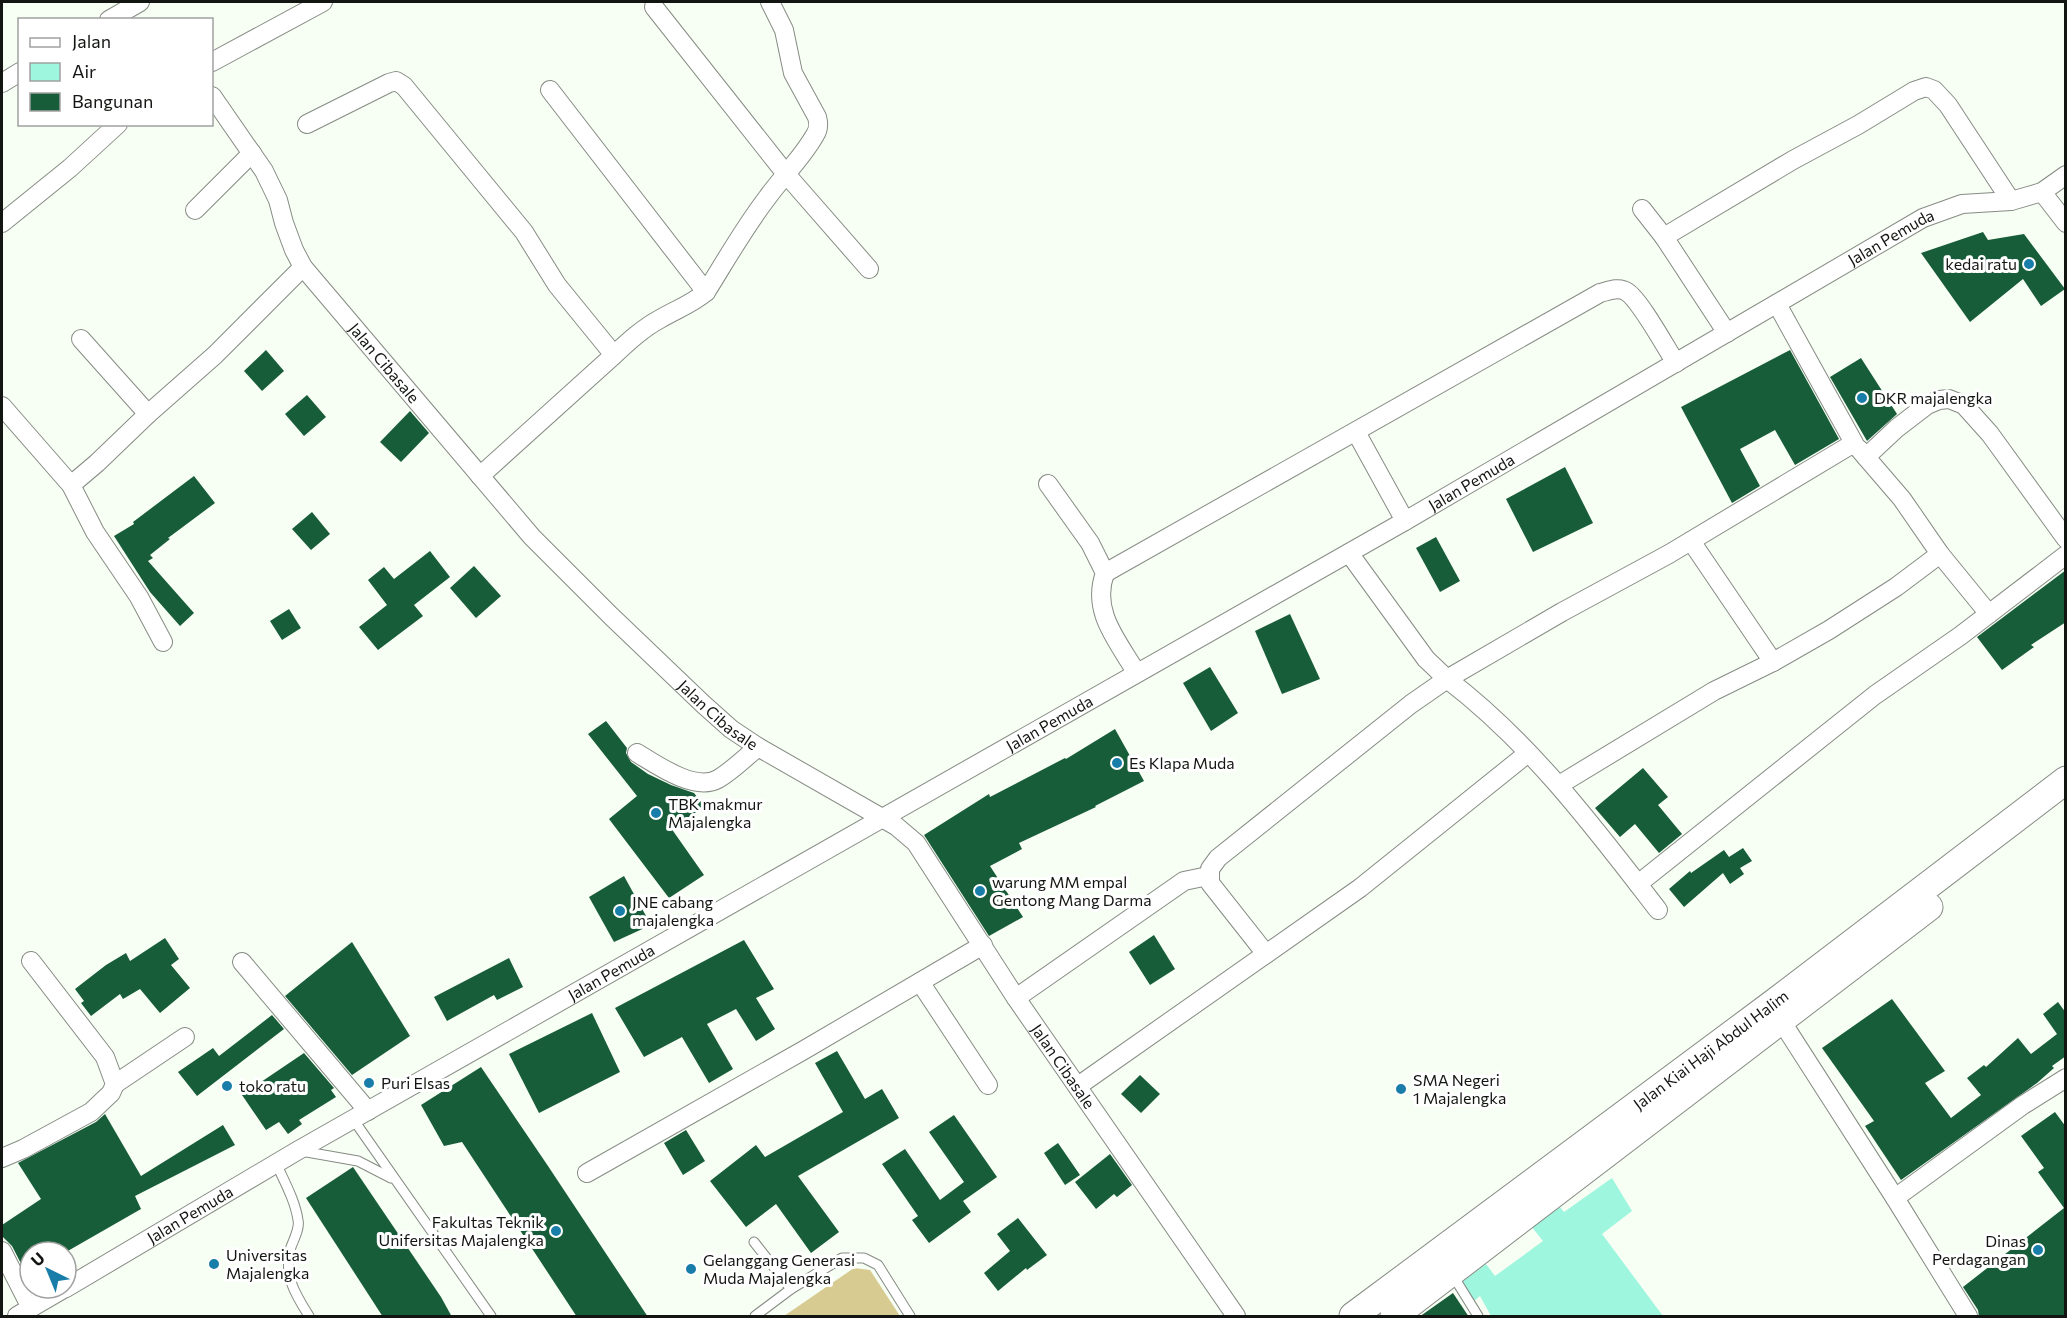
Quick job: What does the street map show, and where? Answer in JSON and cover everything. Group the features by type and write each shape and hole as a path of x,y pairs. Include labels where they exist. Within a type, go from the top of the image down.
{"main road":[{"name":"Jalan Kiai Haji Abdul Halim","path":"1353,1317 1762,1012 2066,780"},
{"name":"Jalan Kiai Haji Abdul Halim","path":"1394,1317 1782,1022 2066,802"}],"street":[{"path":"213,61 323,2"},
{"path":"480,476 614,356 658,320 698,299 706,292 739,237 808,147 817,132 819,125 817,117 793,72 784,30 770,2"},
{"path":"654,7 786,174 869,269"},
{"path":"114,18 138,9"},
{"path":"2,83 18,73"},
{"path":"307,124 389,83 396,81 404,86 524,232 557,285 614,356"},
{"path":"1664,237 1793,160 1914,91 1926,87 1934,90 1948,105 2012,201"},
{"path":"550,90 706,292"},
{"name":"Jalan Cibasale","path":"213,97 272,186 284,223 303,267 532,537 611,616 732,729 758,747 896,826 916,843 1016,998 1236,1317"},
{"path":"2,223 70,168 116,126"},
{"path":"195,210 252,153"},
{"name":"Jalan Pemuda","path":"78,1281 276,1163 1405,521 1923,218 1962,204 2012,201 2042,192 2066,175"},
{"path":"2042,192 2066,223"},
{"path":"1642,209 1664,237 1727,333"},
{"path":"71,485 215,355 303,267"},
{"path":"1136,672 1107,623 1101,605 1100,586 1105,573 1191,522 1356,432 1600,293 1615,289 1627,291 1676,363"},
{"path":"1777,304 1860,450 1902,500 1940,554 1989,614"},
{"path":"81,339 148,414"},
{"path":"1266,954 1210,883 1208,876 1210,869 1218,858 1411,704 1447,679 1690,541 1860,450 1898,428 1927,405 1939,400 1950,399 1964,405 1990,434 2066,540"},
{"path":"2,406 71,485 95,532 139,597 163,642"},
{"path":"1356,432 1405,521"},
{"path":"1048,484 1090,543 1105,573"},
{"path":"1690,541 1773,662"},
{"path":"1349,553 1426,659 1506,728 1559,785 1658,910"},
{"path":"1559,785 1714,691 1773,662 1829,630 1896,587 1940,554"},
{"path":"1638,884 1875,695 1989,614 2066,555"},
{"path":"638,753 662,768 695,783 717,780 758,747"},
{"path":"1078,1086 1360,888 1528,753"},
{"path":"1016,998 1184,881 1208,876"},
{"path":"587,1173 983,945"},
{"path":"31,961 105,1057 115,1084"},
{"path":"242,962 361,1115"},
{"path":"920,982 988,1085"},
{"path":"1782,1022 1896,1198 1968,1317"},
{"path":"2,1158 91,1112 111,1093 115,1084 185,1037"},
{"path":"1896,1198 2023,1105 2066,1078"},
{"path":"2,1251 24,1312"},
{"name":"Jalan Pemuda","path":"24,1312 45,1300"}],"lane":[{"path":"361,1115 393,1179 491,1317"},
{"path":"297,1151 358,1161 393,1179"},
{"path":"276,1163 299,1222 288,1257 288,1272 292,1290 309,1317"},
{"path":"754,1242 791,1289"},
{"path":"755,1317 791,1289 842,1258 864,1258 878,1265 910,1317"},
{"path":"1451,1272 1478,1317"}],"shaded area":[{"path":"854,1268 870,1270 900,1316 784,1316"}],"water":[{"path":"1612,1178 1632,1211 1602,1234 1663,1316 1491,1316 1480,1296 1474,1301 1461,1282 1486,1264 1495,1276 1543,1241 1531,1226 1560,1207 1564,1212"}],"building":[{"path":"1983,232 1988,240 2024,234 2065,289 2041,306 2023,279 1970,322 1921,253"},
{"path":"266,350 284,371 262,391 244,371"},
{"path":"1790,350 1839,439 1795,465 1775,430 1740,449 1760,486 1732,503 1681,407"},
{"name":"DKR majalengka","path":"1861,358 1897,414 1867,441 1830,377"},
{"path":"307,395 326,417 304,436 285,414"},
{"path":"410,411 429,433 401,462 380,442"},
{"path":"1565,467 1593,523 1533,552 1506,499"},
{"path":"194,476 215,503 168,538 170,539 150,555 153,558 148,561 194,613 180,626 150,592 114,536 134,524 133,522"},
{"path":"312,512 330,534 311,550 292,529"},
{"path":"1436,537 1460,581 1440,592 1416,548"},
{"path":"430,551 450,577 414,605 423,616 378,650 359,627 387,605 368,580 384,567 394,579"},
{"path":"474,566 501,596 476,618 450,588"},
{"path":"2066,570 2066,622 2031,645 2034,647 2002,670 1977,637"},
{"path":"289,609 301,628 282,640 270,621"},
{"path":"1290,614 1320,679 1282,694 1255,631"},
{"path":"1210,667 1238,713 1211,731 1183,683"},
{"name":"TBK makmur Majalengka","path":"606,721 627,748 626,753 631,762 648,774 694,793 705,807 671,828 704,875 669,898 609,819 637,796 588,734"},
{"path":"1115,729 1144,781 1096,807 1019,843 1022,849 990,866 1023,917 989,936 924,835 989,794 990,797 1066,759"},
{"path":"1643,768 1668,797 1658,805 1682,834 1659,853 1635,824 1620,837 1595,808"},
{"path":"1743,848 1752,861 1740,868 1744,874 1730,884 1723,873 1684,907 1669,889 1690,871 1691,873 1724,850 1729,857"},
{"name":"JNE cabang majalengka","path":"624,876 651,925 614,942 589,897"},
{"path":"1154,935 1175,969 1150,985 1129,952"},
{"path":"165,938 179,959 171,965 190,988 160,1013 140,989 123,999 120,994 91,1016 81,1003 84,1001 75,989 126,953 130,961"},
{"path":"744,940 774,989 756,998 775,1029 756,1041 736,1009 707,1024 733,1069 709,1083 682,1037 644,1057 615,1008"},
{"path":"352,942 410,1036 352,1075 285,996"},
{"path":"509,958 523,987 497,1000 494,995 447,1021 434,997"},
{"path":"1892,999 1945,1071 1925,1083 1951,1118 1981,1095 1967,1078 1984,1065 1986,1067 2018,1038 2031,1054 2057,1034 2043,1014 2058,1002 2066,1013 2066,1056 2052,1066 2054,1068 2037,1083 1901,1180 1865,1126 1874,1121 1822,1048"},
{"path":"592,1013 620,1072 539,1113 509,1054"},
{"path":"272,1015 284,1029 197,1096 178,1072 213,1048 219,1056"},
{"path":"837,1051 865,1099 882,1089 899,1118 798,1176 839,1232 811,1253 776,1204 746,1227 710,1181 756,1145 765,1157 843,1112 815,1063"},
{"path":"304,1053 334,1088 331,1090 336,1097 299,1120 302,1124 288,1134 279,1122 266,1130 242,1095"},
{"name":"Fakultas Teknik Unifersitas Majalengka","path":"481,1067 648,1317 577,1317 462,1142 444,1146 421,1105"},
{"path":"1140,1075 1160,1094 1141,1113 1121,1094"},
{"name":"Dinas Perdagangan","path":"2055,1112 2066,1127 2066,1317 1979,1317 1978,1310 1963,1287 2064,1208 2038,1172 2044,1168 2021,1136"},
{"path":"105,1114 141,1176 223,1125 235,1145 135,1196 141,1209 78,1245 78,1240 18,1240 18,1258 12,1246 2,1236 2,1225 41,1199 18,1163 96,1122"},
{"path":"954,1115 997,1177 963,1201 971,1212 929,1243 912,1220 918,1216 882,1164 905,1149 940,1200 964,1182 929,1132"},
{"path":"686,1130 705,1161 683,1175 664,1143"},
{"path":"1058,1143 1080,1175 1065,1185 1044,1153"},
{"path":"1110,1154 1132,1185 1117,1197 1114,1194 1096,1209 1075,1182"},
{"path":"353,1167 441,1297 452,1317 383,1317 306,1198"},
{"path":"1018,1218 1047,1255 1027,1270 1026,1268 998,1291 984,1273 1010,1251 997,1234"},
{"path":"1453,1293 1469,1317 1419,1317"}],"place":[{"name":"kedai ratu","path":"2029,264"},
{"name":"DKR majalengka","path":"1862,398"},
{"name":"Es Klapa Muda","path":"1117,763"},
{"name":"TBK makmur Majalengka","path":"656,813"},
{"name":"warung MM empal Gentong Mang Darma","path":"980,891"},
{"name":"JNE cabang majalengka","path":"620,911"},
{"name":"Puri Elsas","path":"369,1083"},
{"name":"toko ratu","path":"227,1086"},
{"name":"SMA Negeri 1 Majalengka","path":"1401,1089"},
{"name":"Fakultas Teknik Unifersitas Majalengka","path":"556,1231"},
{"name":"Dinas Perdagangan","path":"2038,1250"},
{"name":"Universitas Majalengka","path":"214,1264"},
{"name":"Gelanggang Generasi Muda Majalengka","path":"691,1269"}]}
